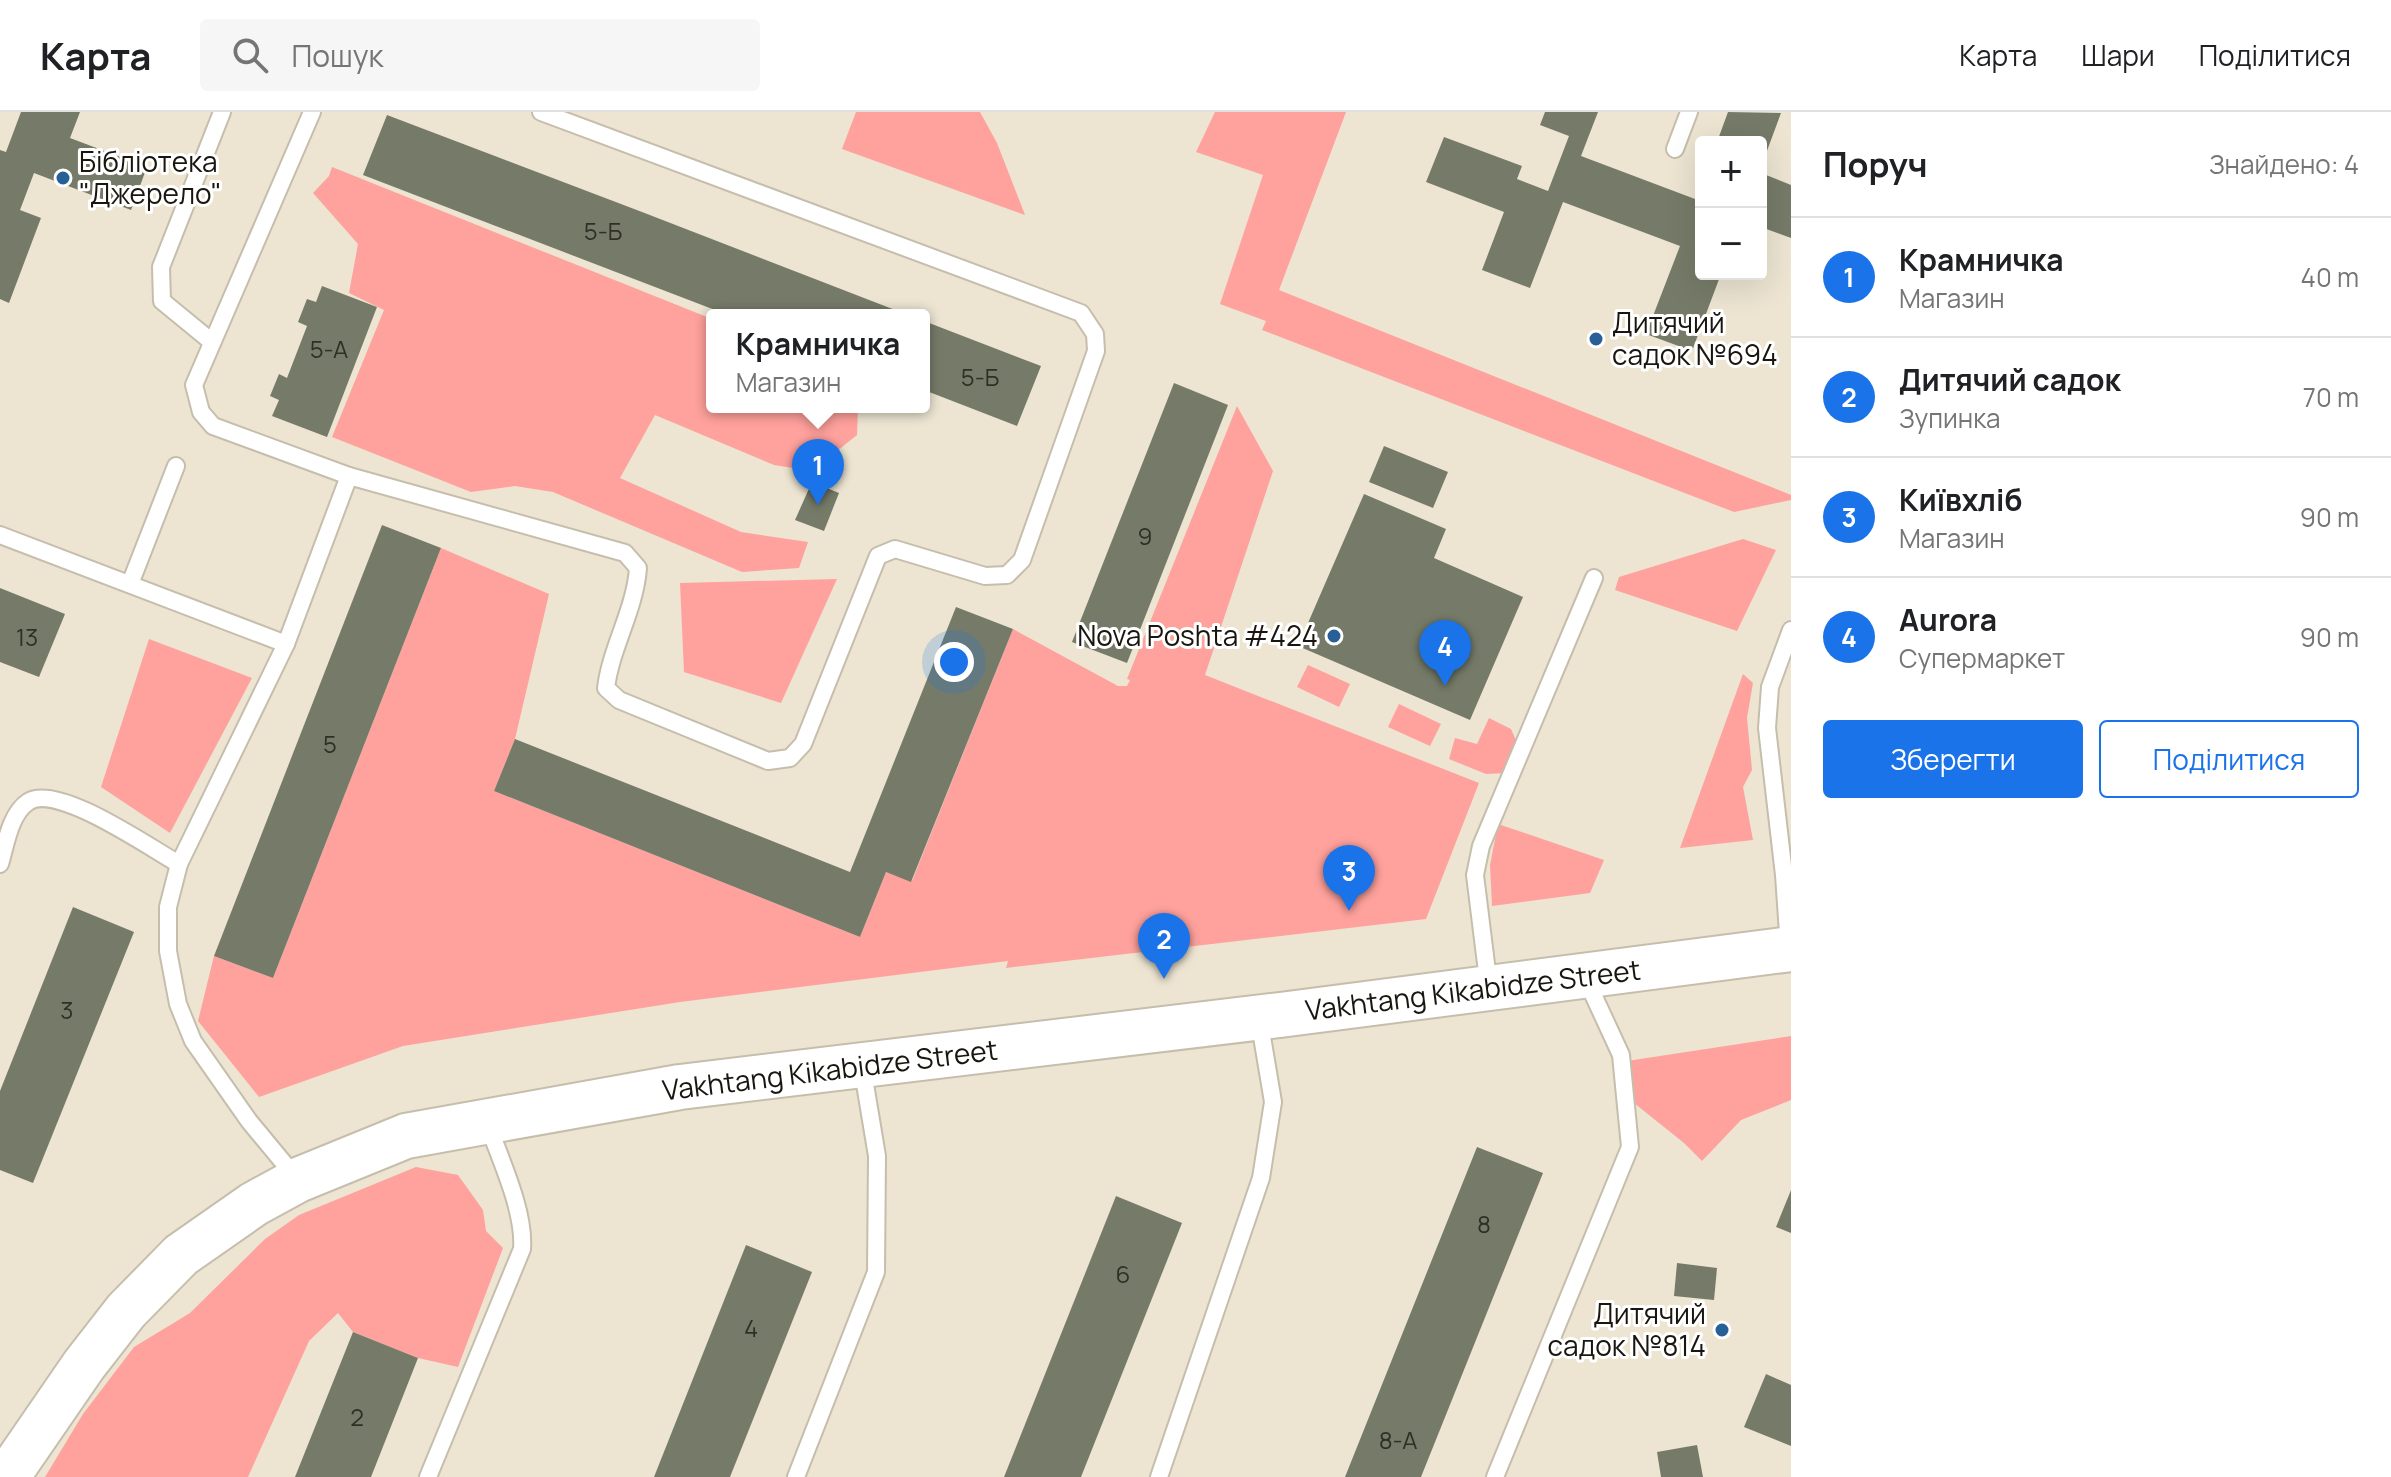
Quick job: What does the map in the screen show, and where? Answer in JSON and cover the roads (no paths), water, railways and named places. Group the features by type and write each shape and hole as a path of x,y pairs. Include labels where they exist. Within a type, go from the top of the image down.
{"street":[{"name":"Vakhtang Kikabidze Street","path":"7,1477 84,1365 126,1311 181,1255 254,1204 298,1180 406,1136 680,1087 1790,950"}],"lane":[{"path":"212,342 162,301 161,267 222,112"},
{"path":"312,112 194,385 201,412 213,426 349,476 625,553 638,568 637,587 607,672 606,688 619,700 768,761 790,758 803,744 878,556 895,549 985,576 1007,575 1022,560 1096,351 1095,334 1081,313 541,112"},
{"path":"1675,149 1689,112"},
{"path":"130,584 176,466"},
{"path":"298,1180 249,1121 193,1041 178,1004 168,951 168,907 179,864 286,644 349,476"},
{"path":"0,535 286,644"},
{"path":"1489,988 1475,875 1481,846 1594,578"},
{"path":"1790,950 1767,728 1770,687 1791,630"},
{"path":"0,864 18,811 28,801 42,795 64,800 90,812 179,864"},
{"path":"1495,1477 1630,1147 1621,1055 1584,976"},
{"path":"1159,1477 1261,1178 1273,1102 1259,1017"},
{"path":"796,1477 876,1272 877,1156 862,1065"},
{"path":"428,1477 522,1249 517,1208 487,1121"}],"place":[{"name":"Бібліотека \"Джерело\"","path":"63,178"},
{"name":"Дитячий садок №694","path":"1596,339"},
{"name":"Крамничка","path":"818,505"},
{"name":"Nova Poshta #424","path":"1334,636"},
{"name":"Aurora","path":"1445,686"},
{"name":"Київхліб","path":"1349,911"},
{"name":"Дитячий садок","path":"1164,979"},
{"name":"Дитячий садок №814","path":"1722,1330"}]}
